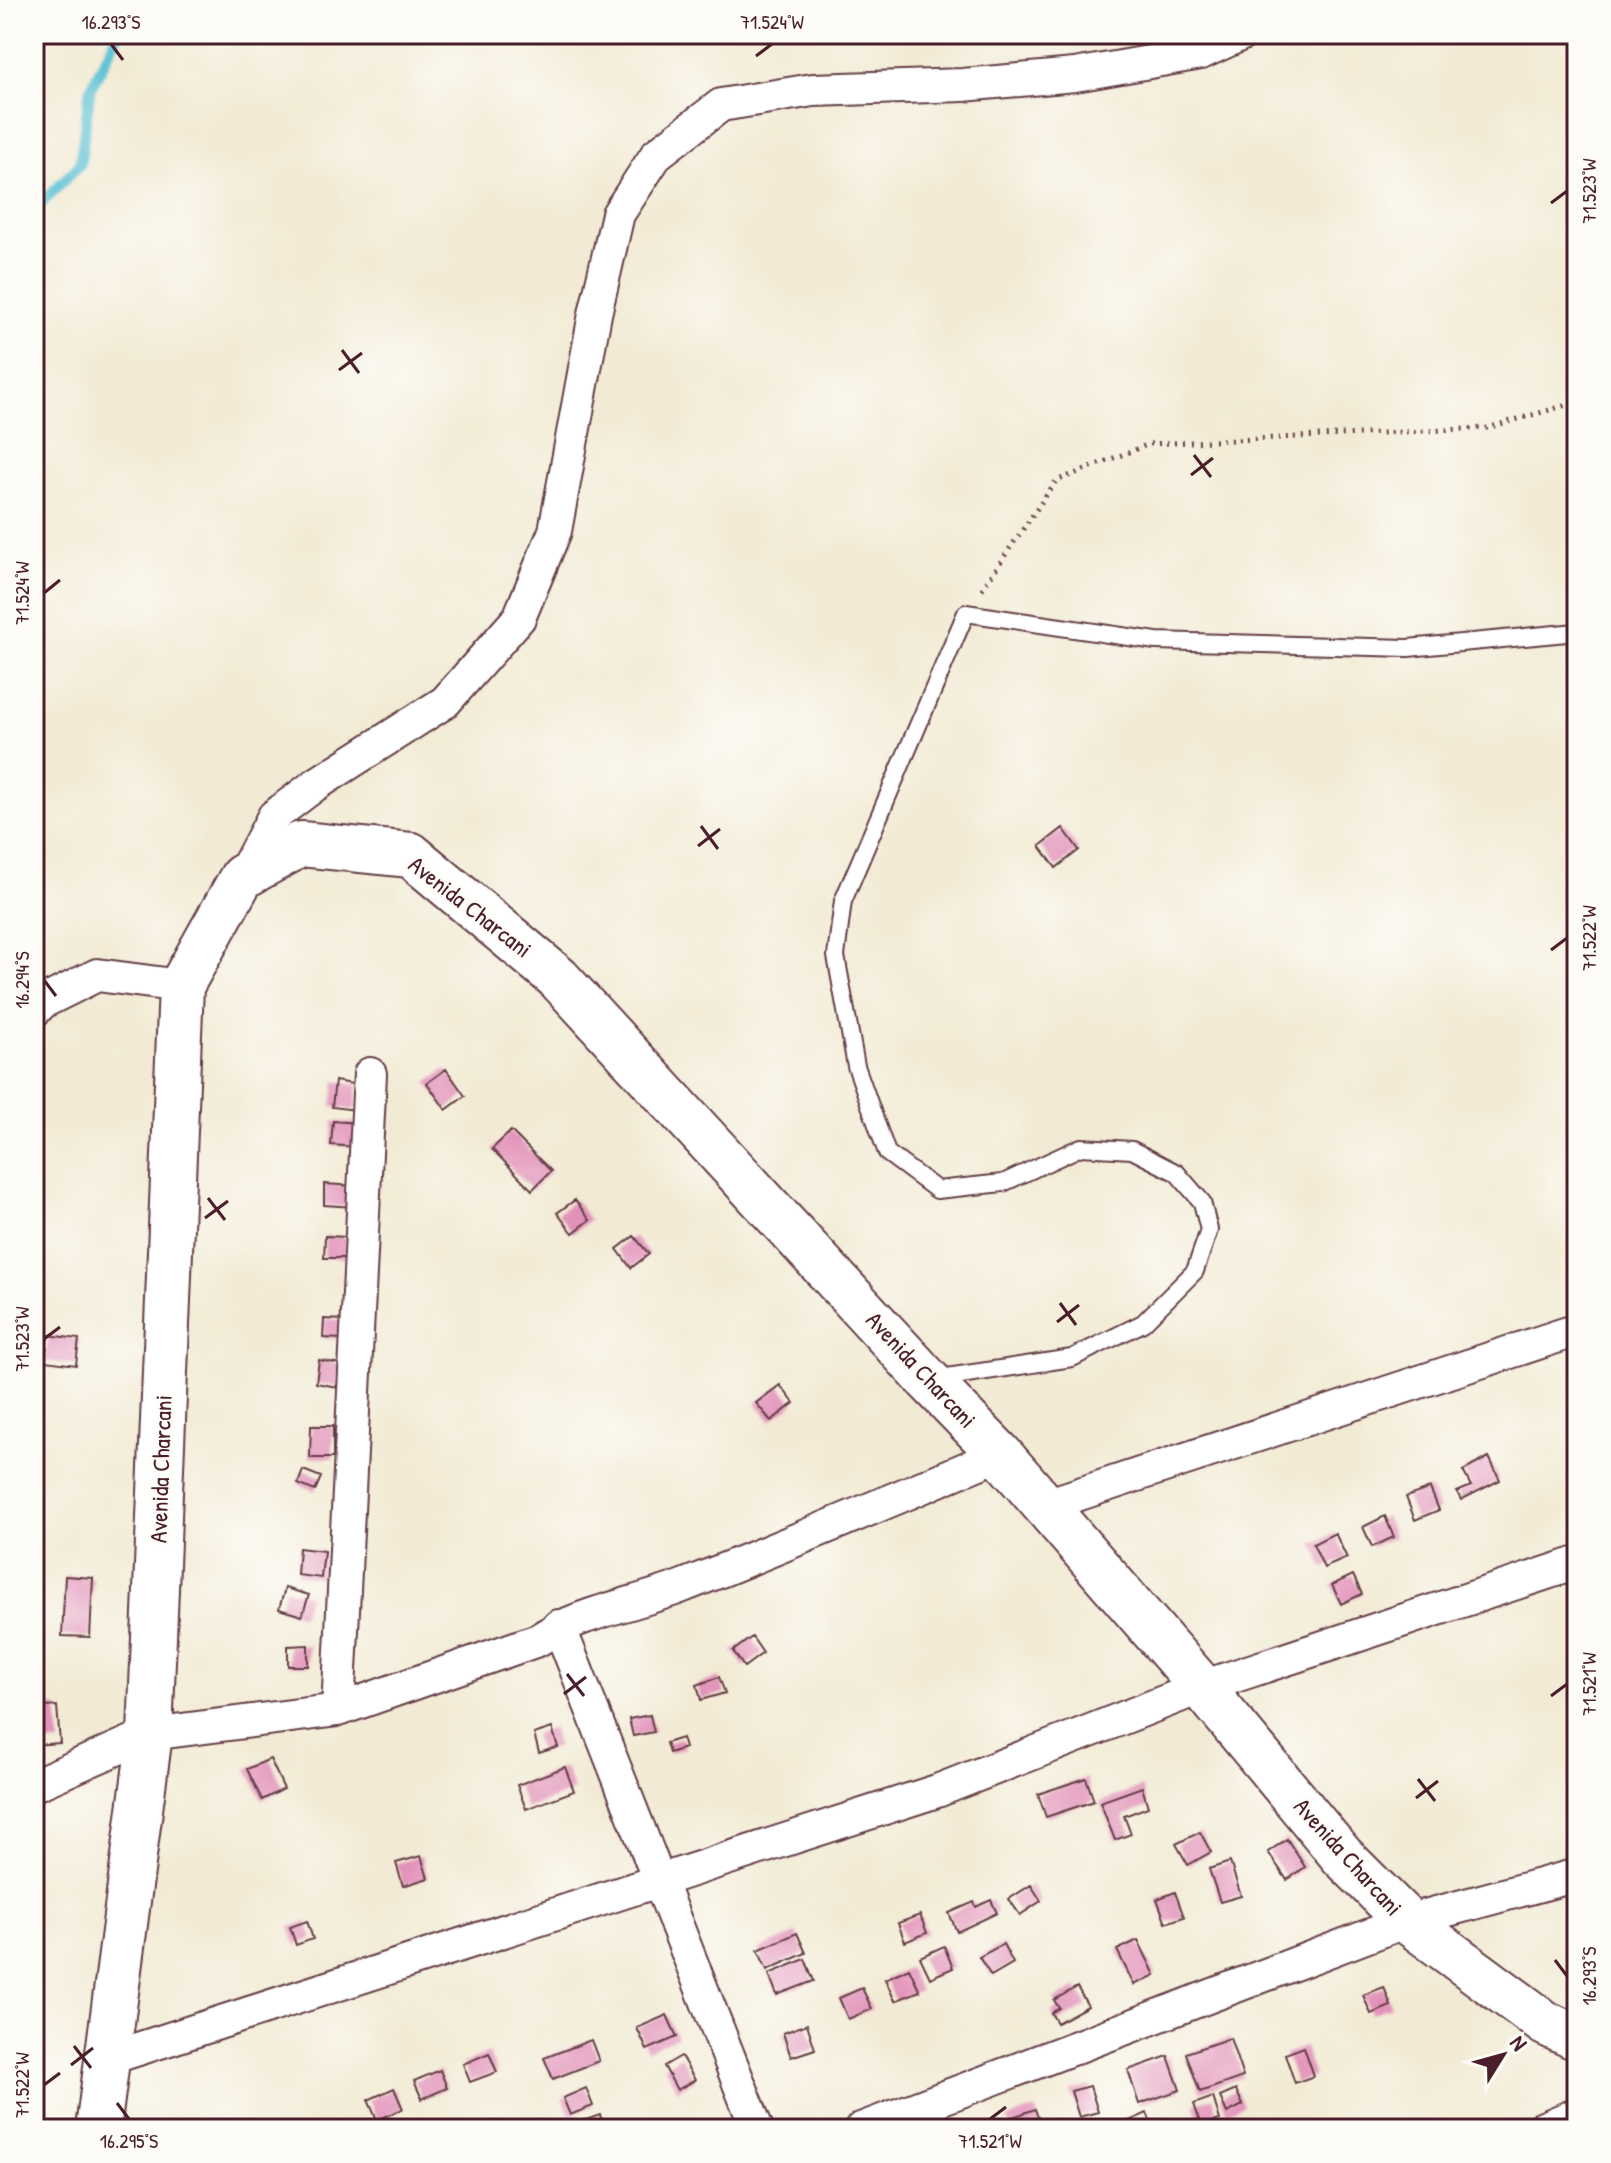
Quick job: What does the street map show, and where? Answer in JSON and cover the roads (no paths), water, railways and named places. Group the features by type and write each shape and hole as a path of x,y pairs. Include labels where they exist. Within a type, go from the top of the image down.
{"main road":[{"name":"Avenida Charcani","path":"98,2129 150,1734 181,986 242,877 301,844 411,855 558,978 1046,1505 1342,1856 1407,1921 1545,2023 1577,2038"}],"street":[{"path":"242,877 274,816 315,785 445,702 519,618 555,531 595,314 618,214 657,154 721,105 813,90 963,85 1075,75 1201,53 1242,34"},
{"path":"34,1011 43,1002 97,975 181,986"},
{"path":"338,1710 370,1074"},
{"path":"1046,1505 1577,1330"},
{"path":"34,1785 150,1734 338,1710 538,1640 559,1626 662,1594 1000,1454"},
{"path":"107,2059 937,1791 1202,1687 1577,1563"},
{"path":"559,1626 757,2129"},
{"path":"861,2129 1407,1921 1577,1875"},
{"path":"1541,2129 1577,2114"}],"lane":[{"path":"928,1380 1072,1358 1143,1323 1195,1271 1209,1230 1202,1202 1177,1173 1132,1150 1081,1147 1003,1183 937,1190 887,1153 856,1066 836,956 843,901 966,613 1172,642 1408,648 1577,632"}],"waterway":[{"path":"34,211 80,164 90,90 118,34"}]}
